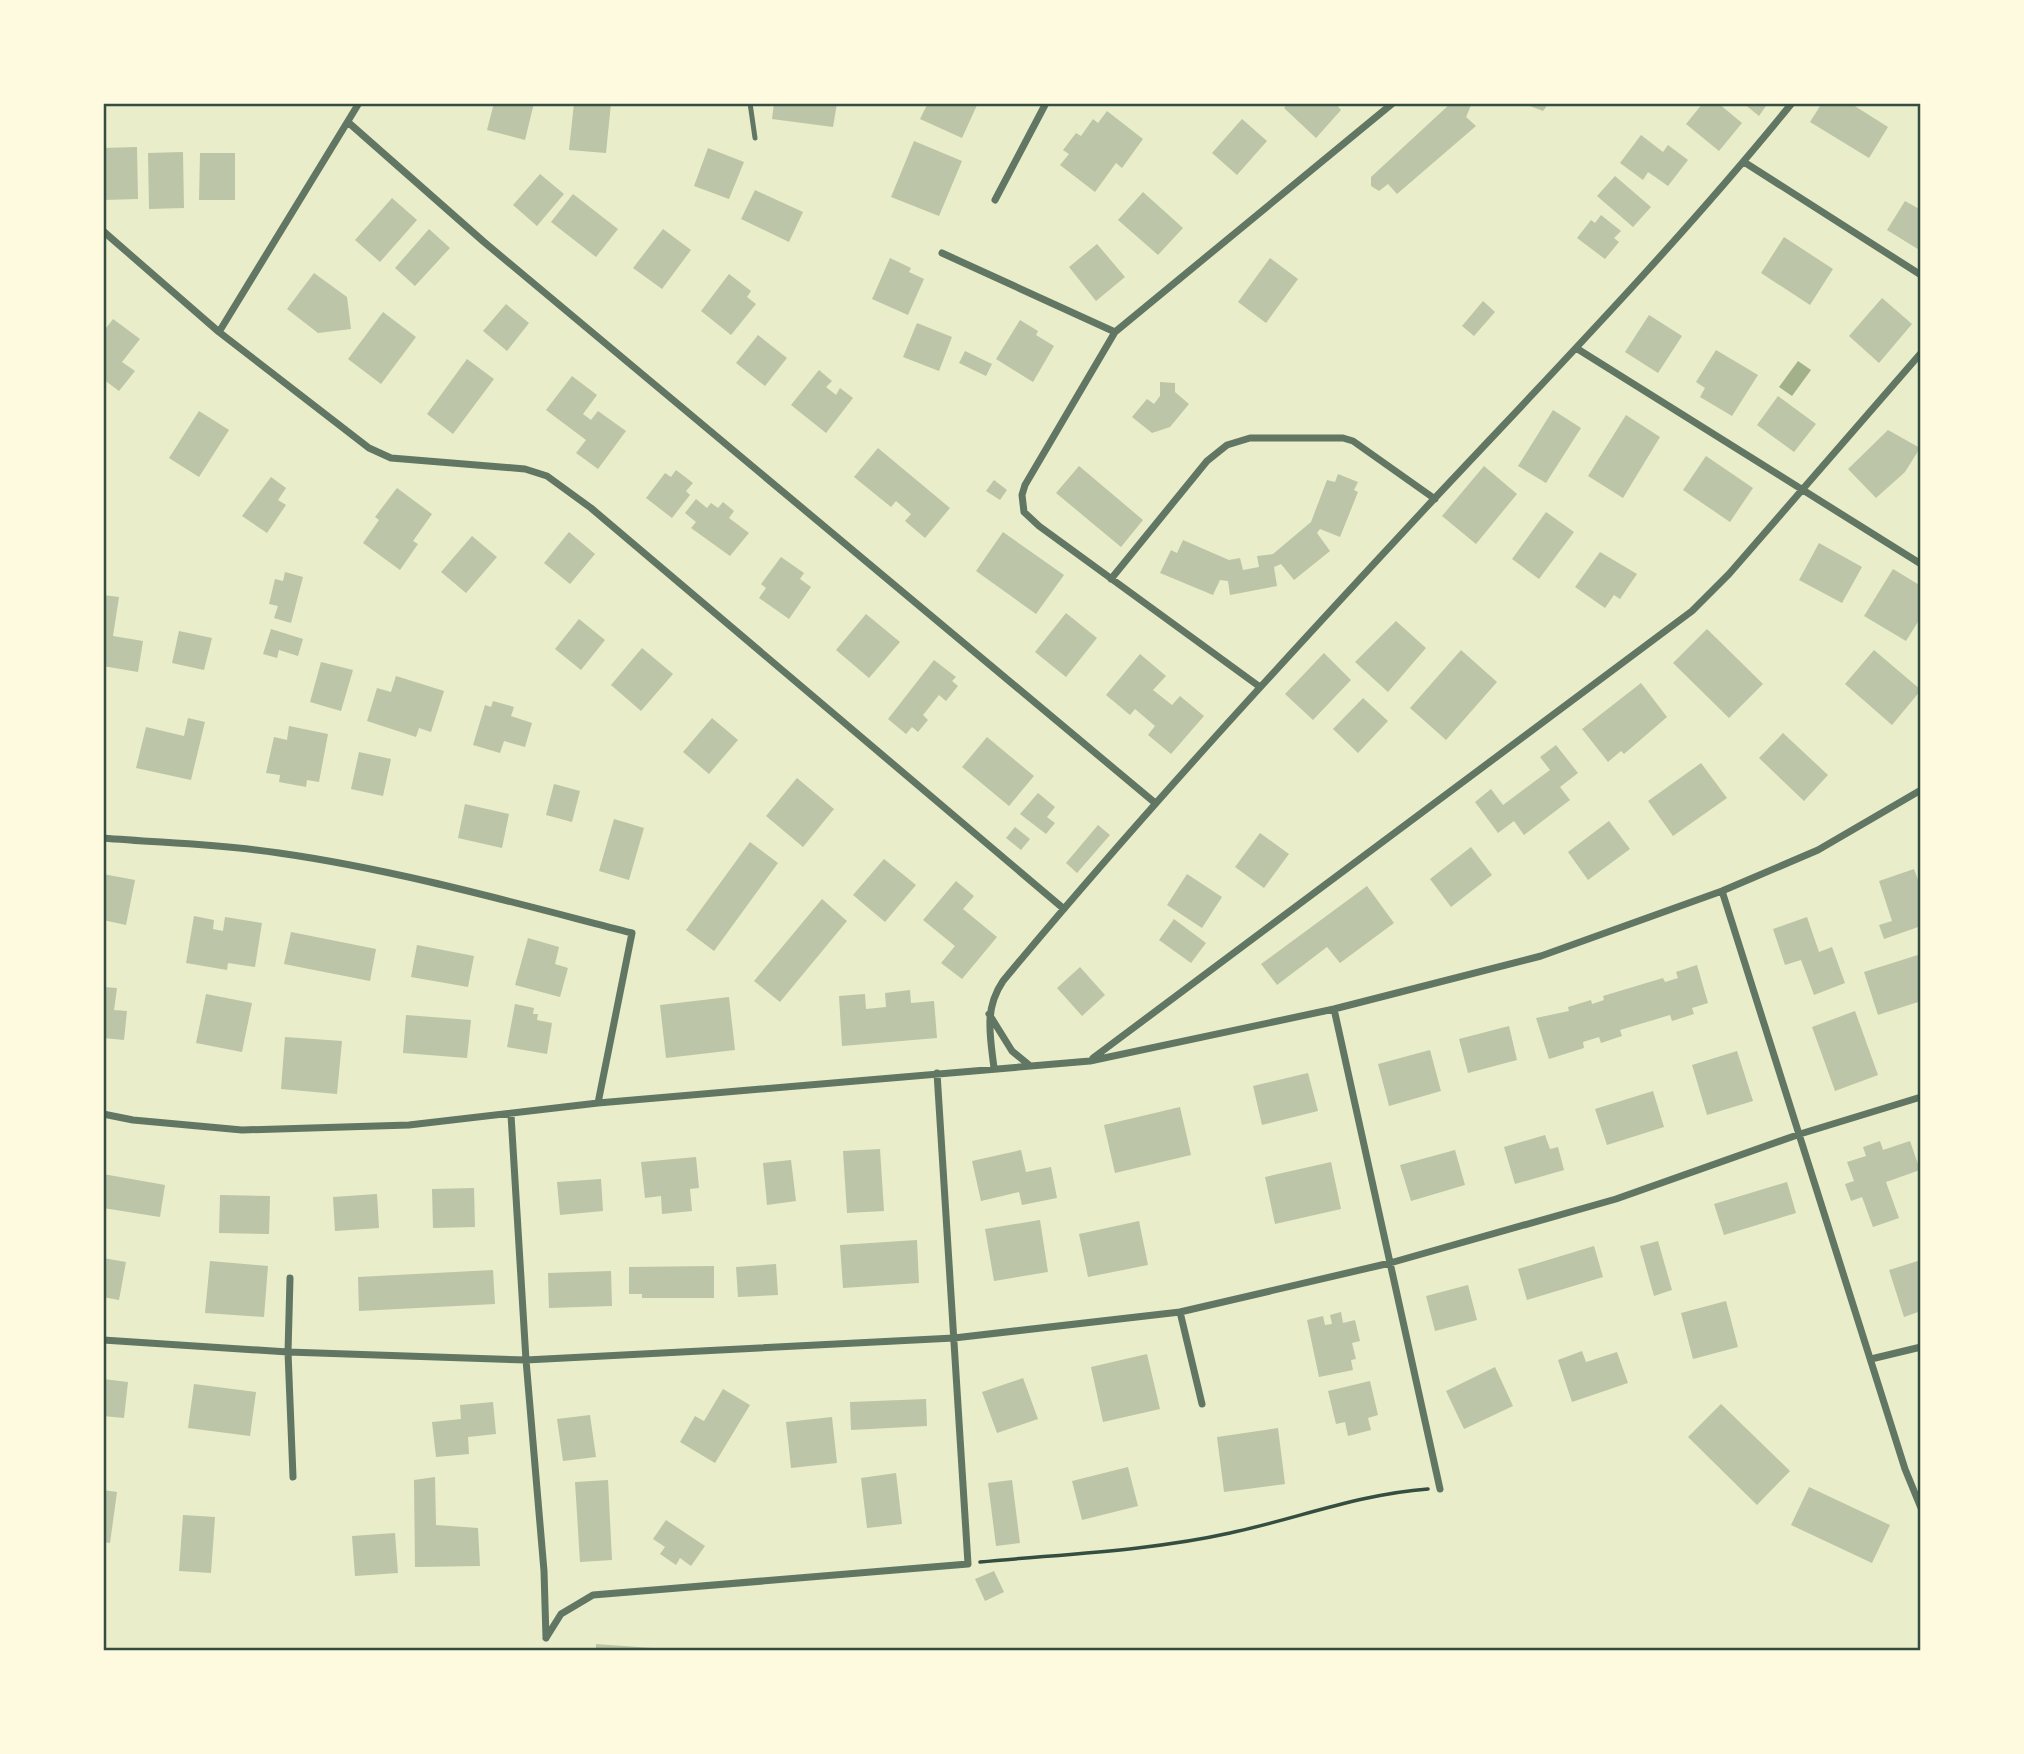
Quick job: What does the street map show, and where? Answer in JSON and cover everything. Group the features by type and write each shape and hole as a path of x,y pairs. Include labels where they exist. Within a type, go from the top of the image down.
{"street":[{"path":"219,332 359,103"},
{"path":"995,200 1046,103"},
{"path":"1260,687 1029,518 1022,505 1025,485 1115,332 1393,103"},
{"path":"994,1068 989,1014 992,999 1003,981 1154,802 1576,348 1745,162 1793,103"},
{"path":"349,123 485,242 1154,802"},
{"path":"1745,162 1921,275"},
{"path":"103,231 219,332 369,448 391,458 525,469 547,476 591,508 1064,909"},
{"path":"942,253 1115,332"},
{"path":"1576,348 1921,564"},
{"path":"1090,1061 1692,611 1803,491 1921,353"},
{"path":"1111,579 1217,451 1250,438 1343,438 1353,441 1435,499"},
{"path":"103,1114 133,1120 242,1130 408,1125 510,1115 598,1102 1090,1061 1334,1009 1541,956 1722,891 1818,850 1921,790"},
{"path":"103,838 217,845 338,862 437,883 632,933 598,1102"},
{"path":"1722,891 1921,1508"},
{"path":"1334,1009 1440,1489"},
{"path":"989,1014 1012,1051 1029,1065"},
{"path":"510,1115 526,1360 544,1571 546,1637 561,1614 593,1595 968,1564 937,1073"},
{"path":"103,1340 288,1352 526,1360 954,1338 1180,1312 1390,1263 1616,1199 1800,1135 1921,1097"},
{"path":"290,1278 288,1352 293,1477"},
{"path":"1180,1312 1202,1404"},
{"path":"1871,1359 1921,1347"}],"lane":[{"path":"750,103 755,138"}],"path":[{"path":"968,1564 1189,1540 1231,1533 1357,1499 1403,1491 1440,1489"}],"shaded area":[{"path":"1798,361 1811,370 1792,396 1779,387"}],"building":[{"path":"494,103 534,103 525,140 487,130"},
{"path":"574,103 611,103 606,153 569,150"},
{"path":"774,103 837,103 833,127 772,119"},
{"path":"928,103 978,103 962,138 920,119"},
{"path":"1288,103 1335,103 1341,110 1316,138 1284,108"},
{"path":"1451,103 1472,103 1466,117 1476,126 1397,194 1388,184 1379,191 1371,186 1371,177"},
{"path":"1522,103 1549,103 1543,111"},
{"path":"1703,103 1718,103 1742,123 1719,151 1686,124"},
{"path":"1743,103 1768,103 1759,116"},
{"path":"1822,103 1850,103 1888,127 1869,158 1810,122"},
{"path":"1107,111 1143,139 1122,168 1116,163 1095,192 1060,165 1069,154 1063,150 1076,133 1081,136 1093,119 1098,123"},
{"path":"1242,119 1267,141 1237,175 1212,153"},
{"path":"1641,135 1663,152 1668,145 1688,160 1668,186 1648,172 1643,180 1620,163"},
{"path":"914,141 962,161 939,216 891,197"},
{"path":"137,147 138,199 103,200 103,148"},
{"path":"708,148 744,162 729,199 694,186"},
{"path":"183,152 184,208 149,209 148,153"},
{"path":"200,153 235,153 235,200 199,200"},
{"path":"540,174 564,194 537,226 513,205"},
{"path":"1615,176 1651,207 1633,227 1597,196"},
{"path":"755,190 803,212 789,242 741,219"},
{"path":"1143,192 1183,228 1158,255 1118,220"},
{"path":"573,194 618,229 596,257 551,222"},
{"path":"392,198 417,220 380,262 355,240"},
{"path":"1905,201 1921,210 1921,251 1887,230"},
{"path":"1601,215 1621,231 1614,238 1619,242 1605,259 1577,238 1591,220 1595,223"},
{"path":"429,229 450,248 415,286 395,268"},
{"path":"663,229 691,250 662,289 633,268"},
{"path":"1784,237 1833,269 1810,305 1761,273"},
{"path":"1097,244 1125,277 1096,301 1069,267"},
{"path":"890,258 911,268 909,272 924,279 908,315 872,299"},
{"path":"1270,258 1298,279 1266,323 1238,302"},
{"path":"314,273 347,297 351,329 318,333 287,309"},
{"path":"729,274 751,291 747,297 756,304 731,335 701,311"},
{"path":"1882,298 1912,324 1879,363 1849,336"},
{"path":"1483,301 1495,312 1474,336 1462,326"},
{"path":"506,304 529,323 507,351 483,331"},
{"path":"383,312 416,337 381,384 348,359"},
{"path":"1649,315 1682,336 1658,373 1625,352"},
{"path":"113,319 140,339 122,362 135,371 119,391 103,379 103,332"},
{"path":"1020,320 1038,331 1036,335 1054,346 1033,382 996,359"},
{"path":"917,323 952,337 939,371 903,357"},
{"path":"758,335 787,358 765,386 736,363"},
{"path":"1716,350 1758,375 1732,416 1700,397 1705,388 1696,382"},
{"path":"965,351 992,364 986,376 959,363"},
{"path":"467,359 494,379 453,434 427,414"},
{"path":"819,370 832,381 826,387 836,395 840,388 853,398 826,433 791,405"},
{"path":"572,376 597,395 583,414 591,420 598,411 626,431 598,469 576,453 586,440 546,410"},
{"path":"1160,382 1175,383 1175,392 1189,404 1170,427 1152,433 1132,417 1147,399 1154,404 1160,396"},
{"path":"1778,396 1816,424 1794,452 1757,425"},
{"path":"1553,410 1581,428 1546,483 1518,466"},
{"path":"199,411 229,430 199,477 169,458"},
{"path":"1626,415 1660,437 1623,498 1588,476"},
{"path":"1888,430 1920,448 1905,472 1876,498 1848,469"},
{"path":"878,448 950,508 925,538 905,521 911,514 896,501 891,507 854,477"},
{"path":"1706,456 1753,488 1730,522 1683,490"},
{"path":"1079,466 1143,520 1121,547 1056,493"},
{"path":"1484,466 1517,494 1476,544 1442,516"},
{"path":"676,470 693,483 686,491 690,495 672,518 646,498 665,473 671,477"},
{"path":"1338,474 1358,482 1354,490 1358,492 1340,537 1320,529 1317,533 1330,551 1294,580 1281,564 1274,567 1277,586 1230,595 1228,581 1220,580 1213,595 1160,573 1171,550 1177,553 1183,540 1229,560 1240,558 1243,570 1259,567 1257,556 1273,554 1311,522 1327,480 1335,482"},
{"path":"271,477 286,488 278,500 286,505 267,533 242,516"},
{"path":"994,480 1007,490 1000,500 986,491"},
{"path":"397,488 432,514 413,541 418,544 400,570 363,543 379,520 375,517"},
{"path":"696,499 707,508 711,503 718,508 723,502 734,511 729,518 749,533 730,556 691,528 696,522 685,513"},
{"path":"1546,512 1574,532 1539,579 1512,559"},
{"path":"569,532 595,554 570,584 544,563"},
{"path":"1003,532 1064,575 1036,614 976,571"},
{"path":"472,536 497,557 466,593 441,572"},
{"path":"1819,543 1862,567 1842,603 1799,580"},
{"path":"1600,552 1637,574 1620,599 1614,595 1605,608 1575,587"},
{"path":"781,557 804,573 800,579 811,587 789,619 759,598 766,588 761,584"},
{"path":"1893,569 1921,586 1921,617 1906,641 1864,616"},
{"path":"285,572 303,577 291,623 274,618 278,606 269,604 275,579 283,581"},
{"path":"103,595 119,597 113,636 143,641 138,672 103,666"},
{"path":"1066,613 1097,638 1066,677 1035,652"},
{"path":"866,614 900,642 869,678 836,650"},
{"path":"579,619 605,640 581,670 555,649"},
{"path":"1396,621 1426,648 1388,692 1355,662"},
{"path":"271,629 303,639 298,656 279,650 277,658 263,654"},
{"path":"1707,629 1763,684 1729,718 1673,663"},
{"path":"179,631 212,638 204,670 172,663"},
{"path":"642,648 673,674 641,711 611,685"},
{"path":"1461,650 1497,682 1446,740 1410,708"},
{"path":"1874,650 1921,690 1892,725 1845,684"},
{"path":"1324,653 1351,680 1313,720 1285,694"},
{"path":"1140,654 1166,676 1153,690 1172,705 1180,696 1204,716 1171,754 1148,735 1155,726 1135,709 1130,715 1106,695"},
{"path":"934,660 956,677 952,681 958,686 946,701 939,695 923,715 928,720 918,732 912,727 906,734 888,719"},
{"path":"321,662 353,670 341,711 310,702"},
{"path":"396,676 444,691 431,732 419,728 416,737 367,721 377,688 391,692"},
{"path":"1641,683 1667,717 1624,754 1621,751 1608,762 1582,729"},
{"path":"1363,698 1388,721 1358,753 1333,729"},
{"path":"493,701 514,707 511,716 532,723 525,747 504,741 500,753 473,745 485,705 491,707"},
{"path":"188,718 205,722 191,780 136,768 146,727 184,736"},
{"path":"712,718 738,740 709,774 683,752"},
{"path":"289,726 328,734 319,782 307,780 306,787 279,782 280,775 266,773 274,737 287,740"},
{"path":"1783,733 1828,775 1804,801 1759,758"},
{"path":"987,737 1034,776 1009,806 962,767"},
{"path":"1556,745 1578,773 1560,787 1570,800 1524,835 1514,821 1498,833 1475,802 1491,789 1503,805 1550,770 1540,757"},
{"path":"359,752 391,759 383,796 351,789"},
{"path":"1701,763 1727,798 1673,836 1648,801"},
{"path":"797,778 834,809 803,847 766,816"},
{"path":"554,784 580,791 572,822 546,815"},
{"path":"1038,793 1055,807 1047,817 1055,823 1046,834 1020,814"},
{"path":"465,804 509,814 502,848 458,838"},
{"path":"614,819 644,828 629,880 599,871"},
{"path":"1609,821 1630,849 1588,880 1568,852"},
{"path":"1098,825 1110,835 1077,873 1066,863"},
{"path":"1015,827 1030,839 1021,850 1006,838"},
{"path":"1260,833 1289,854 1264,888 1235,867"},
{"path":"750,842 778,863 714,951 686,930"},
{"path":"1471,847 1492,875 1451,907 1430,879"},
{"path":"884,859 916,885 885,922 853,895"},
{"path":"1914,869 1921,888 1921,926 1884,939 1879,925 1892,921 1879,881"},
{"path":"103,874 135,880 126,925 103,920"},
{"path":"1187,874 1222,897 1202,928 1167,905"},
{"path":"956,881 974,896 963,909 997,937 962,979 941,963 955,946 923,920"},
{"path":"1367,886 1394,923 1340,963 1327,947 1277,985 1261,964"},
{"path":"822,899 847,921 780,1002 754,981"},
{"path":"194,916 214,920 213,929 223,931 225,917 262,923 255,967 228,963 227,970 186,963"},
{"path":"1807,917 1819,952 1832,947 1845,983 1814,995 1801,960 1785,965 1773,929"},
{"path":"1174,919 1206,943 1191,963 1159,940"},
{"path":"291,932 376,949 370,981 284,964"},
{"path":"528,938 559,947 555,964 568,968 560,997 515,985"},
{"path":"417,945 474,956 468,987 411,977"},
{"path":"1921,954 1921,1001 1878,1015 1864,972"},
{"path":"1697,965 1708,1003 1692,1008 1694,1014 1672,1021 1670,1015 1620,1030 1622,1036 1601,1043 1599,1037 1583,1042 1584,1048 1549,1059 1536,1018 1569,1011 1568,1007 1591,1000 1592,1004 1604,1000 1603,996 1663,978 1665,982 1678,978 1676,972"},
{"path":"1080,967 1105,995 1082,1016 1057,988"},
{"path":"103,987 117,988 114,1010 127,1011 124,1040 103,1038"},
{"path":"910,990 911,1003 934,1001 937,1038 842,1046 839,996 865,994 866,1009 886,1007 885,993"},
{"path":"206,994 252,1003 242,1052 196,1043"},
{"path":"729,997 735,1050 666,1058 660,1005"},
{"path":"515,1004 534,1008 533,1014 538,1014 537,1020 552,1023 547,1054 507,1047"},
{"path":"1855,1011 1878,1075 1835,1091 1812,1027"},
{"path":"406,1015 471,1020 467,1058 403,1053"},
{"path":"1509,1026 1517,1060 1468,1073 1459,1039"},
{"path":"285,1037 342,1041 337,1094 281,1089"},
{"path":"1430,1050 1441,1091 1389,1106 1378,1064"},
{"path":"1737,1051 1753,1101 1707,1115 1692,1065"},
{"path":"1308,1073 1318,1111 1262,1125 1253,1086"},
{"path":"1653,1091 1664,1127 1607,1145 1595,1109"},
{"path":"1180,1107 1191,1155 1115,1173 1104,1125"},
{"path":"1545,1135 1550,1149 1558,1147 1564,1170 1515,1184 1504,1147"},
{"path":"1880,1141 1883,1150 1910,1141 1920,1170 1886,1182 1899,1218 1873,1227 1862,1197 1851,1201 1845,1184 1854,1181 1847,1162 1866,1156 1863,1147"},
{"path":"880,1149 884,1211 847,1213 843,1151"},
{"path":"1021,1150 1026,1172 1051,1167 1057,1198 1022,1205 1019,1192 981,1201 972,1161"},
{"path":"1455,1150 1465,1185 1411,1201 1400,1165"},
{"path":"696,1157 699,1188 690,1189 692,1211 662,1214 661,1196 645,1198 641,1162"},
{"path":"791,1160 796,1201 767,1205 763,1163"},
{"path":"1331,1162 1341,1209 1275,1224 1265,1177"},
{"path":"103,1174 165,1185 160,1217 103,1208"},
{"path":"601,1179 603,1211 560,1215 557,1182"},
{"path":"1787,1182 1796,1213 1724,1235 1714,1204"},
{"path":"474,1188 475,1227 433,1228 432,1189"},
{"path":"377,1194 379,1228 335,1231 333,1197"},
{"path":"220,1195 270,1196 269,1234 219,1233"},
{"path":"1040,1220 1048,1272 994,1281 985,1229"},
{"path":"1139,1221 1148,1265 1088,1277 1079,1234"},
{"path":"917,1240 919,1283 843,1288 840,1245"},
{"path":"1658,1241 1672,1290 1654,1296 1640,1246"},
{"path":"1594,1246 1603,1277 1527,1300 1518,1269"},
{"path":"103,1258 126,1262 119,1300 103,1297"},
{"path":"1921,1260 1921,1311 1904,1317 1889,1270"},
{"path":"210,1261 268,1266 264,1317 205,1313"},
{"path":"776,1264 778,1295 738,1297 736,1267"},
{"path":"714,1266 714,1298 642,1298 642,1294 629,1294 629,1267"},
{"path":"493,1270 495,1304 359,1311 358,1277"},
{"path":"611,1271 612,1306 549,1308 548,1273"},
{"path":"1468,1285 1477,1320 1435,1331 1426,1296"},
{"path":"1726,1301 1738,1347 1693,1359 1681,1313"},
{"path":"1341,1312 1343,1323 1355,1320 1360,1341 1352,1343 1356,1359 1351,1360 1353,1370 1319,1377 1307,1320 1323,1316 1325,1325 1332,1324 1330,1315"},
{"path":"1582,1351 1586,1362 1617,1352 1628,1383 1572,1402 1558,1360"},
{"path":"1147,1354 1160,1409 1103,1422 1091,1367"},
{"path":"1495,1367 1513,1406 1464,1429 1446,1391"},
{"path":"1023,1378 1038,1419 997,1433 982,1392"},
{"path":"103,1379 128,1382 124,1418 103,1416"},
{"path":"1370,1381 1378,1415 1368,1418 1371,1430 1348,1436 1345,1422 1336,1424 1328,1391"},
{"path":"194,1384 256,1392 250,1436 188,1428"},
{"path":"723,1389 750,1405 715,1463 680,1442 695,1416 704,1421"},
{"path":"926,1399 927,1426 851,1430 850,1402"},
{"path":"493,1402 496,1434 468,1437 469,1454 436,1457 432,1422 461,1419 460,1405"},
{"path":"1721,1404 1790,1471 1757,1505 1688,1437"},
{"path":"590,1415 596,1457 563,1461 557,1419"},
{"path":"832,1417 837,1463 791,1468 786,1422"},
{"path":"1278,1428 1285,1484 1224,1492 1217,1437"},
{"path":"1128,1467 1138,1506 1082,1520 1072,1481"},
{"path":"896,1473 902,1524 867,1528 861,1478"},
{"path":"435,1477 436,1525 478,1528 480,1566 415,1567 414,1480"},
{"path":"608,1480 612,1560 580,1562 575,1482"},
{"path":"1012,1480 1020,1543 996,1546 988,1483"},
{"path":"1809,1487 1890,1525 1872,1563 1791,1525"},
{"path":"103,1490 117,1492 110,1543 103,1542"},
{"path":"183,1515 215,1517 211,1573 179,1571"},
{"path":"666,1520 705,1546 691,1566 680,1558 676,1565 660,1554 665,1547 653,1539"},
{"path":"395,1533 398,1573 355,1576 352,1536"},
{"path":"994,1571 1004,1592 985,1601 975,1579"},
{"path":"596,1644 666,1649 666,1651 596,1651"}]}
